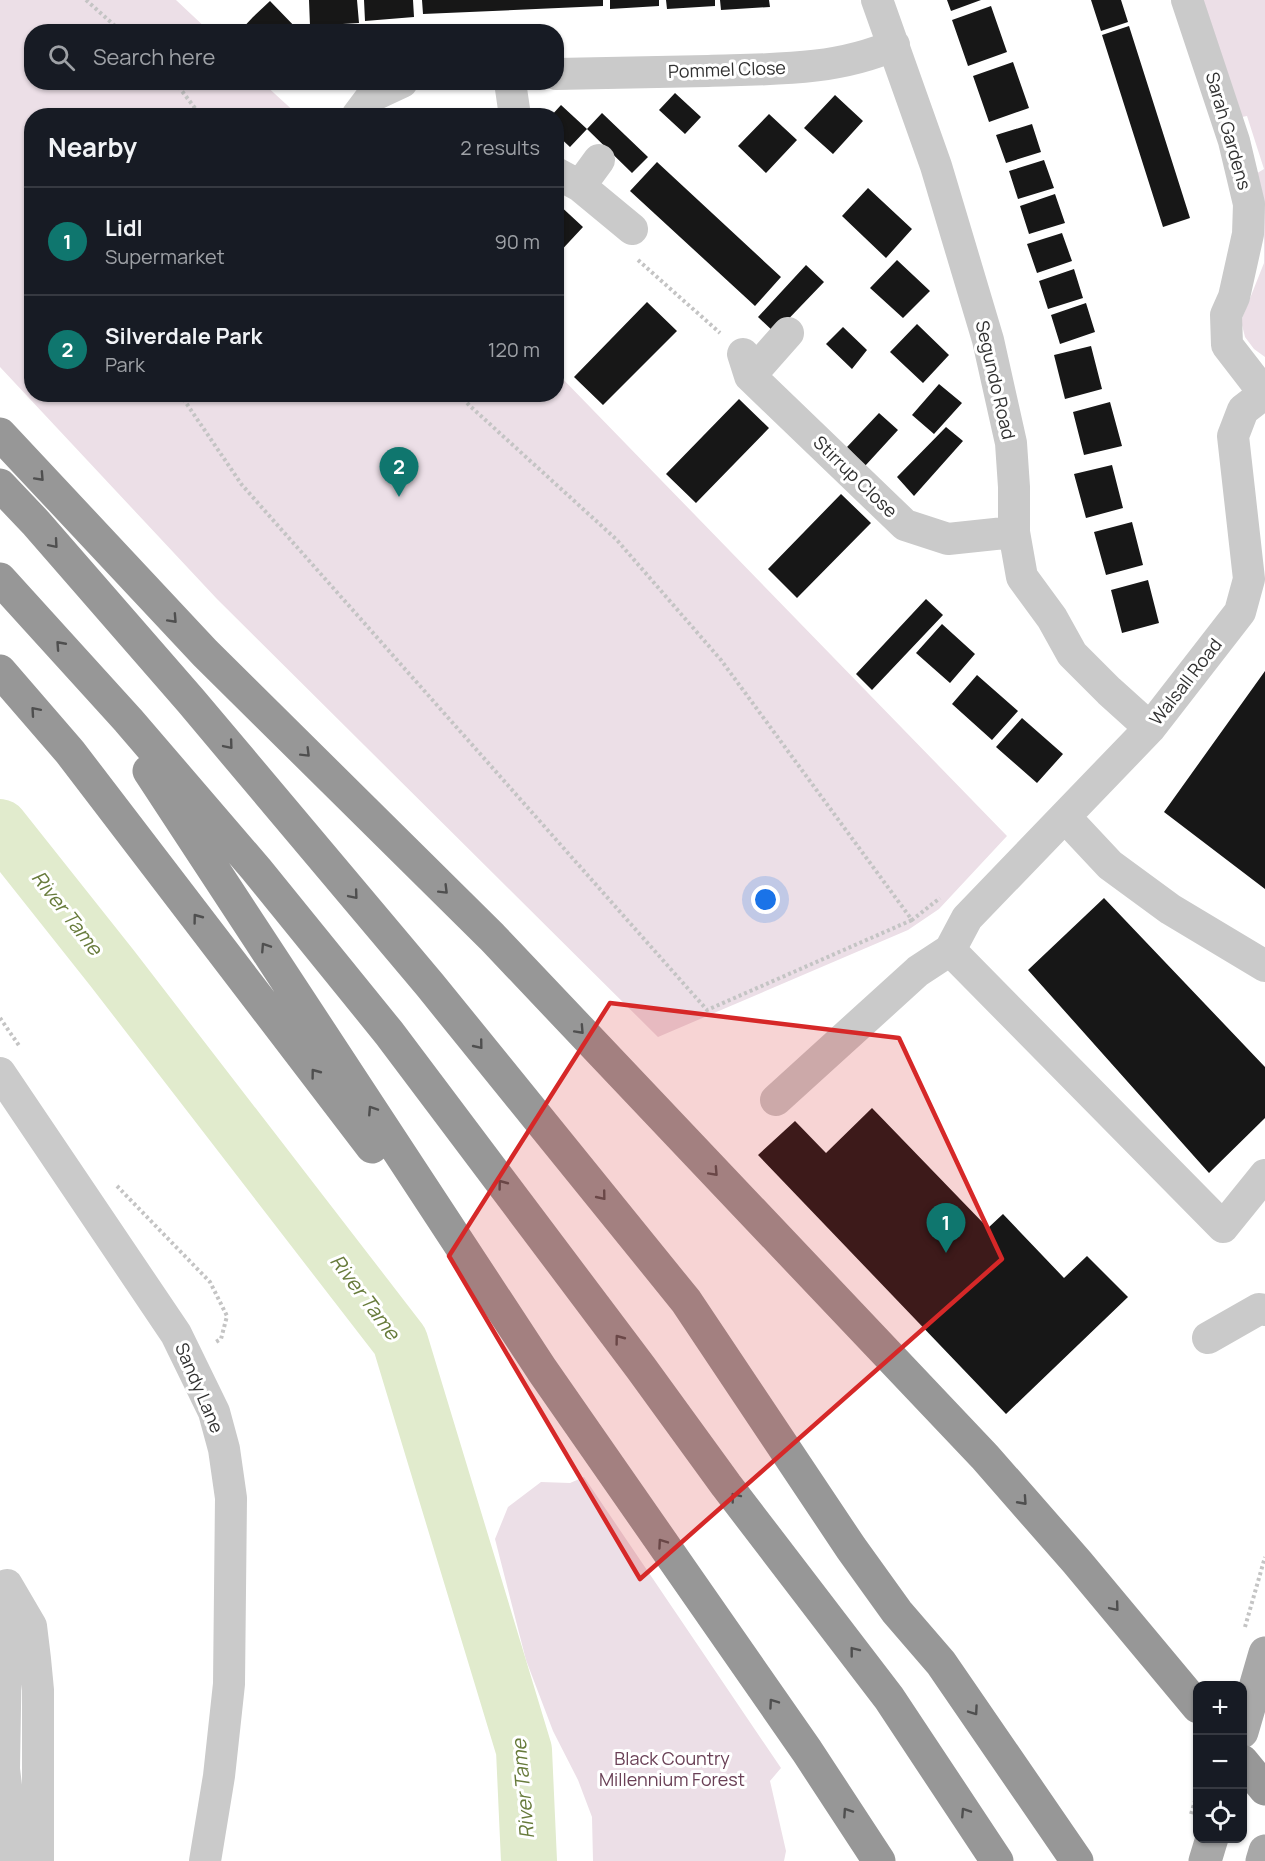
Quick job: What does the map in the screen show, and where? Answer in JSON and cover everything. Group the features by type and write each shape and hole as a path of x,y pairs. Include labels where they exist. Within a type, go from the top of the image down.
{"highway":[{"path":"0,434 205,653 492,937 985,1457 1077,1562 1193,1702"},
{"path":"0,485 207,719 430,985 686,1300 851,1548 897,1612 941,1663 1077,1861"},
{"path":"0,579 128,720 256,869 389,1033 726,1485 890,1698 997,1861"},
{"path":"0,671 70,752 542,1370"},
{"path":"84,672 542,1370 807,1751 879,1861"},
{"path":"1247,1767 1265,1789"}],"main road":[{"path":"1247,1697 1255,1642"},
{"path":"1205,1861 1211,1843"},
{"path":"1262,1861 1265,1851"}],"street":[{"name":"Segundo Road","path":"877,0 936,166 988,339 1011,443 1014,532 1022,578 1052,618 1072,654 1108,691 1150,728"},
{"name":"Sarah Gardens","path":"1187,0 1234,141 1249,204 1248,234 1234,297 1226,315 1227,345 1264,393"},
{"name":"Pommel Close","path":"564,74 781,69 844,60 876,53 894,45"},
{"path":"361,98 382,90"},
{"path":"511,90 514,108"},
{"path":"599,160 568,180 632,229"},
{"path":"747,365 788,333"},
{"name":"Stirrup Close","path":"747,365 905,525 948,539 1014,532"},
{"name":"Walsall Road","path":"950,950 967,918 1150,728 1240,612 1257,584 1233,436 1243,410 1264,393"},
{"path":"1065,818 1118,871 1170,909 1265,966"},
{"path":"776,1100 918,971 950,950 1223,1227 1265,1175"},
{"name":"Sandy Lane","path":"0,1073 176,1334 214,1412 224,1449 231,1498 229,1684 219,1776 205,1861"},
{"path":"1208,1338 1259,1309 1265,1310"},
{"path":"15,1861 4,1769 8,1585 48,1659 58,1687 57,1861"},
{"path":"31,1626 38,1690 38,1861"}],"path":[{"path":"86,0 113,24"},
{"path":"181,90 195,108"},
{"path":"632,229 626,249 747,365"},
{"path":"185,402 242,485 707,1010 912,920 946,894 967,918"},
{"path":"466,402 616,539 721,660 912,920"},
{"path":"0,1018 26,1056"},
{"path":"111,1177 117,1186 210,1282 226,1316 221,1339 188,1358"},
{"path":"1255,1642 1265,1557"}],"highlighted area":[{"path":"610,1003 899,1038 1002,1259 640,1579 449,1256"}],"green space":[{"path":"0,0 176,0 202,24 24,24 24,90 271,90 290,108 24,108 24,393 0,367"},
{"path":"1197,0 1265,0 1265,357 1254,349 1245,337 1241,321 1264,263 1264,205 1254,175 1264,169 1247,116 1237,118"},
{"path":"564,380 1007,836 939,909 908,930 658,1037 217,599 33,402 564,402"},
{"name":"Black Country Millennium Forest","path":"584,1477 781,1768 770,1781 786,1851 784,1861 593,1861 592,1817 578,1780 553,1731 526,1660 495,1539 508,1507 541,1482 570,1483"}],"building":[{"path":"309,0 357,0 359,23 310,24"},
{"path":"364,0 413,0 414,17 365,21"},
{"path":"422,0 603,0 603,6 423,14"},
{"path":"610,0 659,0 659,6 610,9"},
{"path":"666,0 715,0 715,6 667,9"},
{"path":"720,0 769,0 770,7 721,10"},
{"path":"947,0 981,0 951,11"},
{"path":"1091,0 1121,0 1128,22 1101,31"},
{"path":"270,1 292,24 246,24"},
{"path":"991,6 1007,52 968,66 952,20"},
{"path":"1129,26 1190,218 1163,227 1102,35"},
{"path":"1013,62 1029,108 989,122 973,76"},
{"path":"675,93 701,117 685,134 659,110"},
{"path":"835,95 863,121 833,154 804,128"},
{"path":"561,105 587,129 570,147 564,141 564,108 558,108"},
{"path":"602,113 648,157 632,173 587,129"},
{"path":"769,114 797,140 766,173 738,146"},
{"path":"1032,124 1041,152 1006,163 996,135"},
{"path":"1044,160 1054,188 1018,199 1009,171"},
{"path":"657,162 781,277 755,306 630,191"},
{"path":"868,188 912,229 886,258 842,216"},
{"path":"1055,194 1065,223 1029,234 1020,206"},
{"path":"564,209 583,227 564,247"},
{"path":"1062,233 1072,261 1037,273 1027,244"},
{"path":"897,260 930,291 903,318 870,288"},
{"path":"806,265 824,282 775,333 758,317"},
{"path":"1074,269 1083,298 1048,309 1039,281"},
{"path":"647,302 677,331 603,405 574,377"},
{"path":"1086,303 1095,332 1060,344 1051,315"},
{"path":"917,324 949,355 923,383 890,352"},
{"path":"843,327 867,350 852,369 826,344"},
{"path":"1091,346 1102,389 1065,399 1054,355"},
{"path":"939,384 962,403 934,434 912,415"},
{"path":"739,399 769,428 696,503 666,474"},
{"path":"1110,402 1122,446 1084,455 1073,412"},
{"path":"879,413 898,430 865,466 847,447"},
{"path":"946,427 963,441 914,496 897,477"},
{"path":"1112,465 1123,508 1086,518 1074,474"},
{"path":"841,494 871,523 797,598 768,569"},
{"path":"1132,522 1143,565 1106,575 1094,532"},
{"path":"1148,580 1159,623 1122,633 1111,590"},
{"path":"926,599 943,615 872,690 856,674"},
{"path":"942,624 975,654 950,683 916,653"},
{"path":"1265,671 1265,889 1164,812"},
{"path":"977,675 1018,711 992,740 952,704"},
{"path":"1022,718 1063,754 1037,783 996,747"},
{"path":"1104,898 1265,1067 1265,1118 1209,1173 1028,970"},
{"path":"872,1108 988,1228 1003,1214 1064,1278 1087,1256 1128,1297 1006,1414 758,1155 795,1121 826,1153"}],"waterway":[{"name":"River Tame","path":"0,827 400,1341 524,1750 529,1861"}],"place":[{"name":"Silverdale Park","path":"399,497"},
{"name":"Lidl","path":"946,1253"}]}
